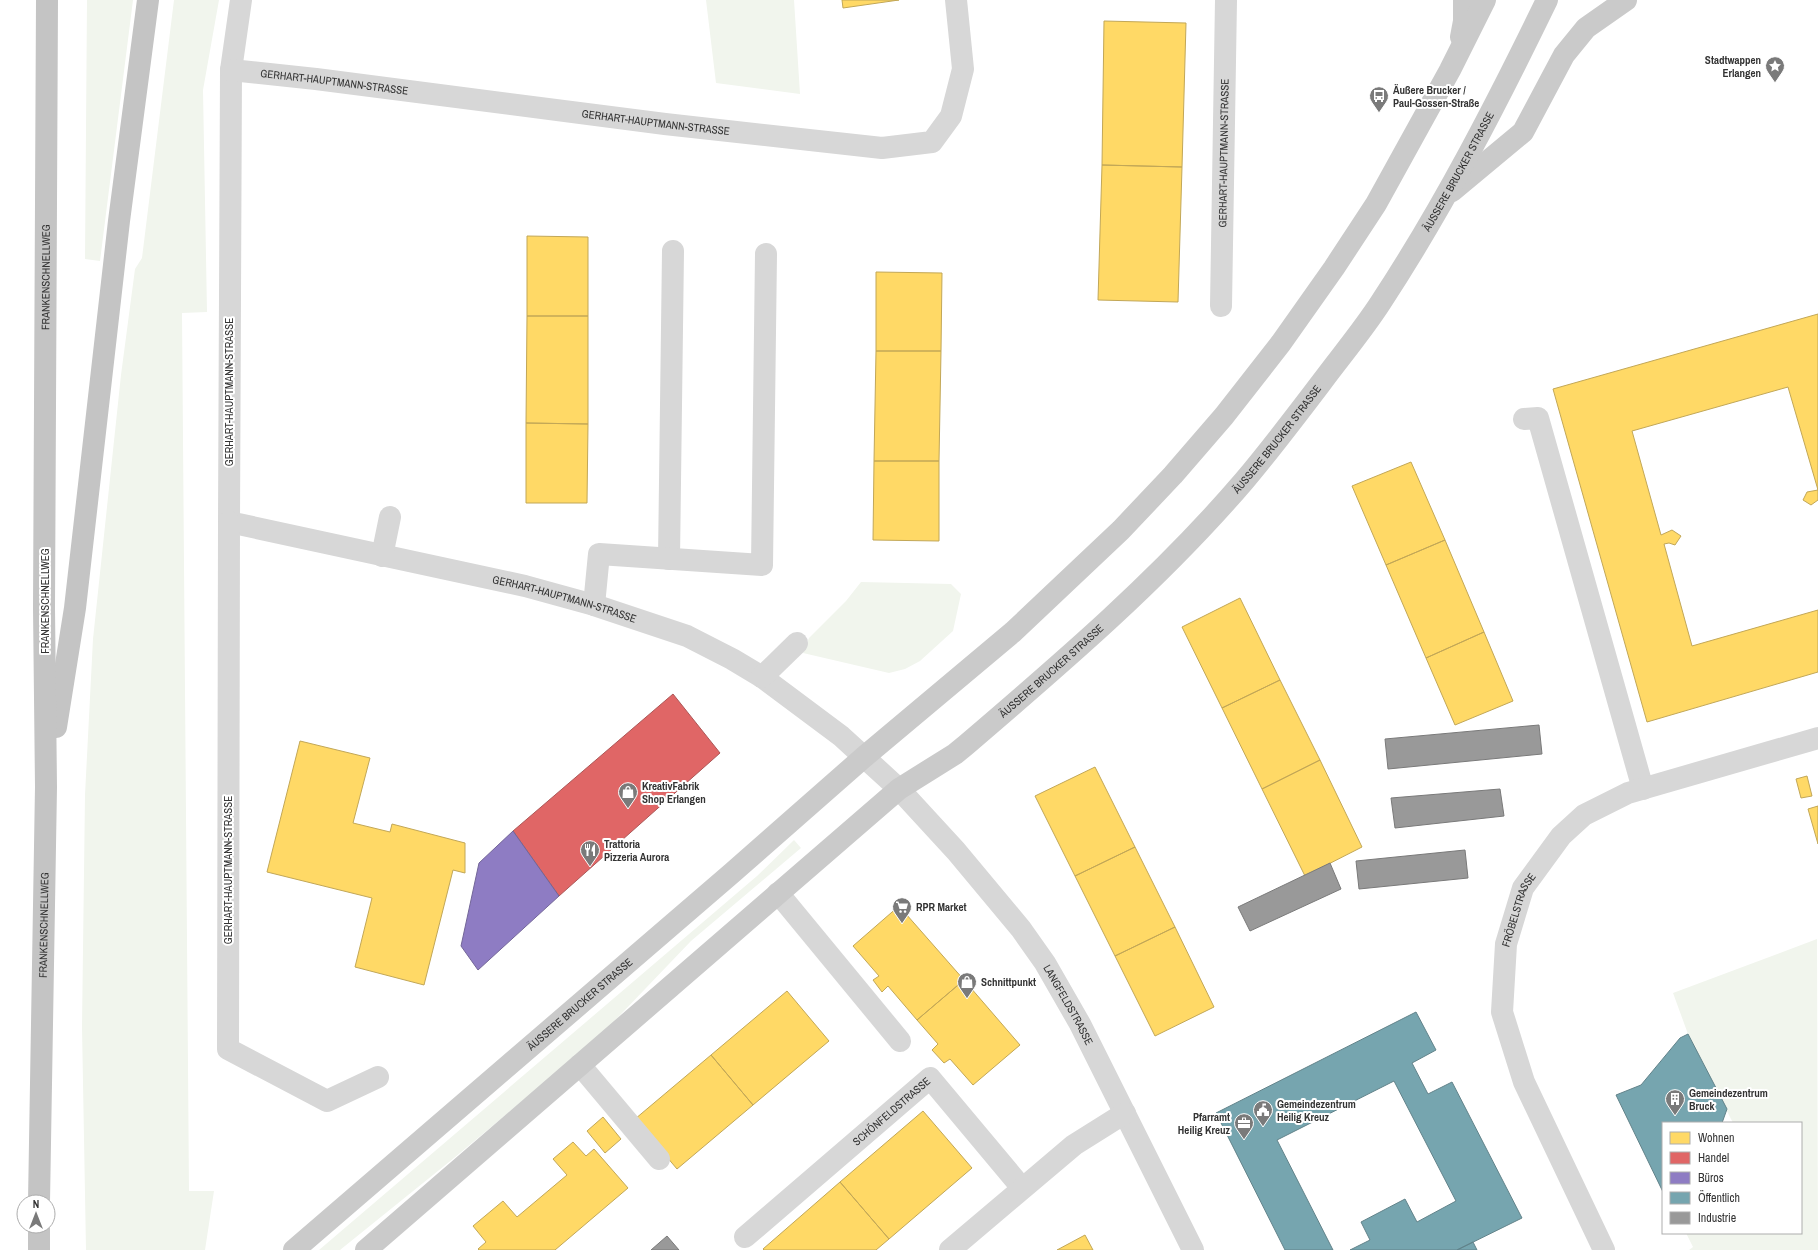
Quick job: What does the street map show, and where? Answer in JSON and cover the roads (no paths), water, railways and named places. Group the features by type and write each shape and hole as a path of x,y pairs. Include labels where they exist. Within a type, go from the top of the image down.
{"highway":[{"name":"FRANKENSCHNELLWEG","path":"39,1194 46,787 44,600 47,0"},
{"path":"46,787 75,608 118,229 148,0"},
{"path":"39,1234 39,1250"}],"main road":[{"path":"1458,54 1464,21 1464,0"},
{"name":"ÄUSSERE BRUCKER STRASSE","path":"294,1250 738,868 864,757 1013,632 1082,568 1173,476 1224,416 1281,343 1334,268 1376,204 1458,54 1485,0"},
{"name":"ÄUSSERE BRUCKER STRASSE","path":"366,1250 899,789 955,754 1090,638 1155,576 1243,481 1303,406 1380,303 1444,198 1514,68 1547,0"},
{"path":"1444,198 1523,132 1564,55 1586,28 1626,0"}],"street":[{"name":"GERHART-HAUPTMANN-STRASSE","path":"241,0 231,70 228,1049 326,1101 378,1077"},
{"name":"GERHART-HAUPTMANN-STRASSE","path":"231,70 323,80 666,124 882,148 932,142 951,116 963,68 956,0"},
{"name":"GERHART-HAUPTMANN-STRASSE","path":"1221,306 1226,0"},
{"path":"669,559 673,251"},
{"path":"594,605 599,554 762,565 766,254"},
{"path":"1524,419 1538,418 1643,789"},
{"path":"382,556 390,517"},
{"name":"GERHART-HAUPTMANN-STRASSE","path":"229,522 525,586 594,605 687,636 732,659 762,677 841,736 864,757"},
{"path":"762,677 797,643"},
{"name":"FRÖBELSTRASSE","path":"1604,1250 1524,1082 1502,1012 1506,944 1523,888 1561,836 1584,815 1628,793 1818,738"},
{"path":"864,757 899,789"},
{"name":"LANGFELDSTRASSE","path":"899,789 966,862 1020,929 1045,963 1080,1024 1193,1250"},
{"path":"778,893 900,1041"},
{"path":"580,1065 659,1159"},
{"name":"SCHÖNFELDSTRASSE","path":"745,1237 930,1078 1022,1188"},
{"path":"950,1250 1074,1145 1125,1114"}],"place":[{"name":"Stadtwappen Erlangen","path":"1775,83"},
{"name":"Äußere Brucker / Paul-Gossen-Straße","path":"1379,113"},
{"name":"KreativFabrik Shop Erlangen","path":"628,809"},
{"name":"Trattoria Pizzeria Aurora","path":"590,867"},
{"name":"RPR Market","path":"902,924"},
{"name":"Schnittpunkt","path":"967,999"},
{"name":"Gemeindezentrum Bruck","path":"1675,1116"},
{"name":"Gemeindezentrum Heilig Kreuz","path":"1263,1127"},
{"name":"Pfarramt Heilig Kreuz","path":"1244,1140"}]}
